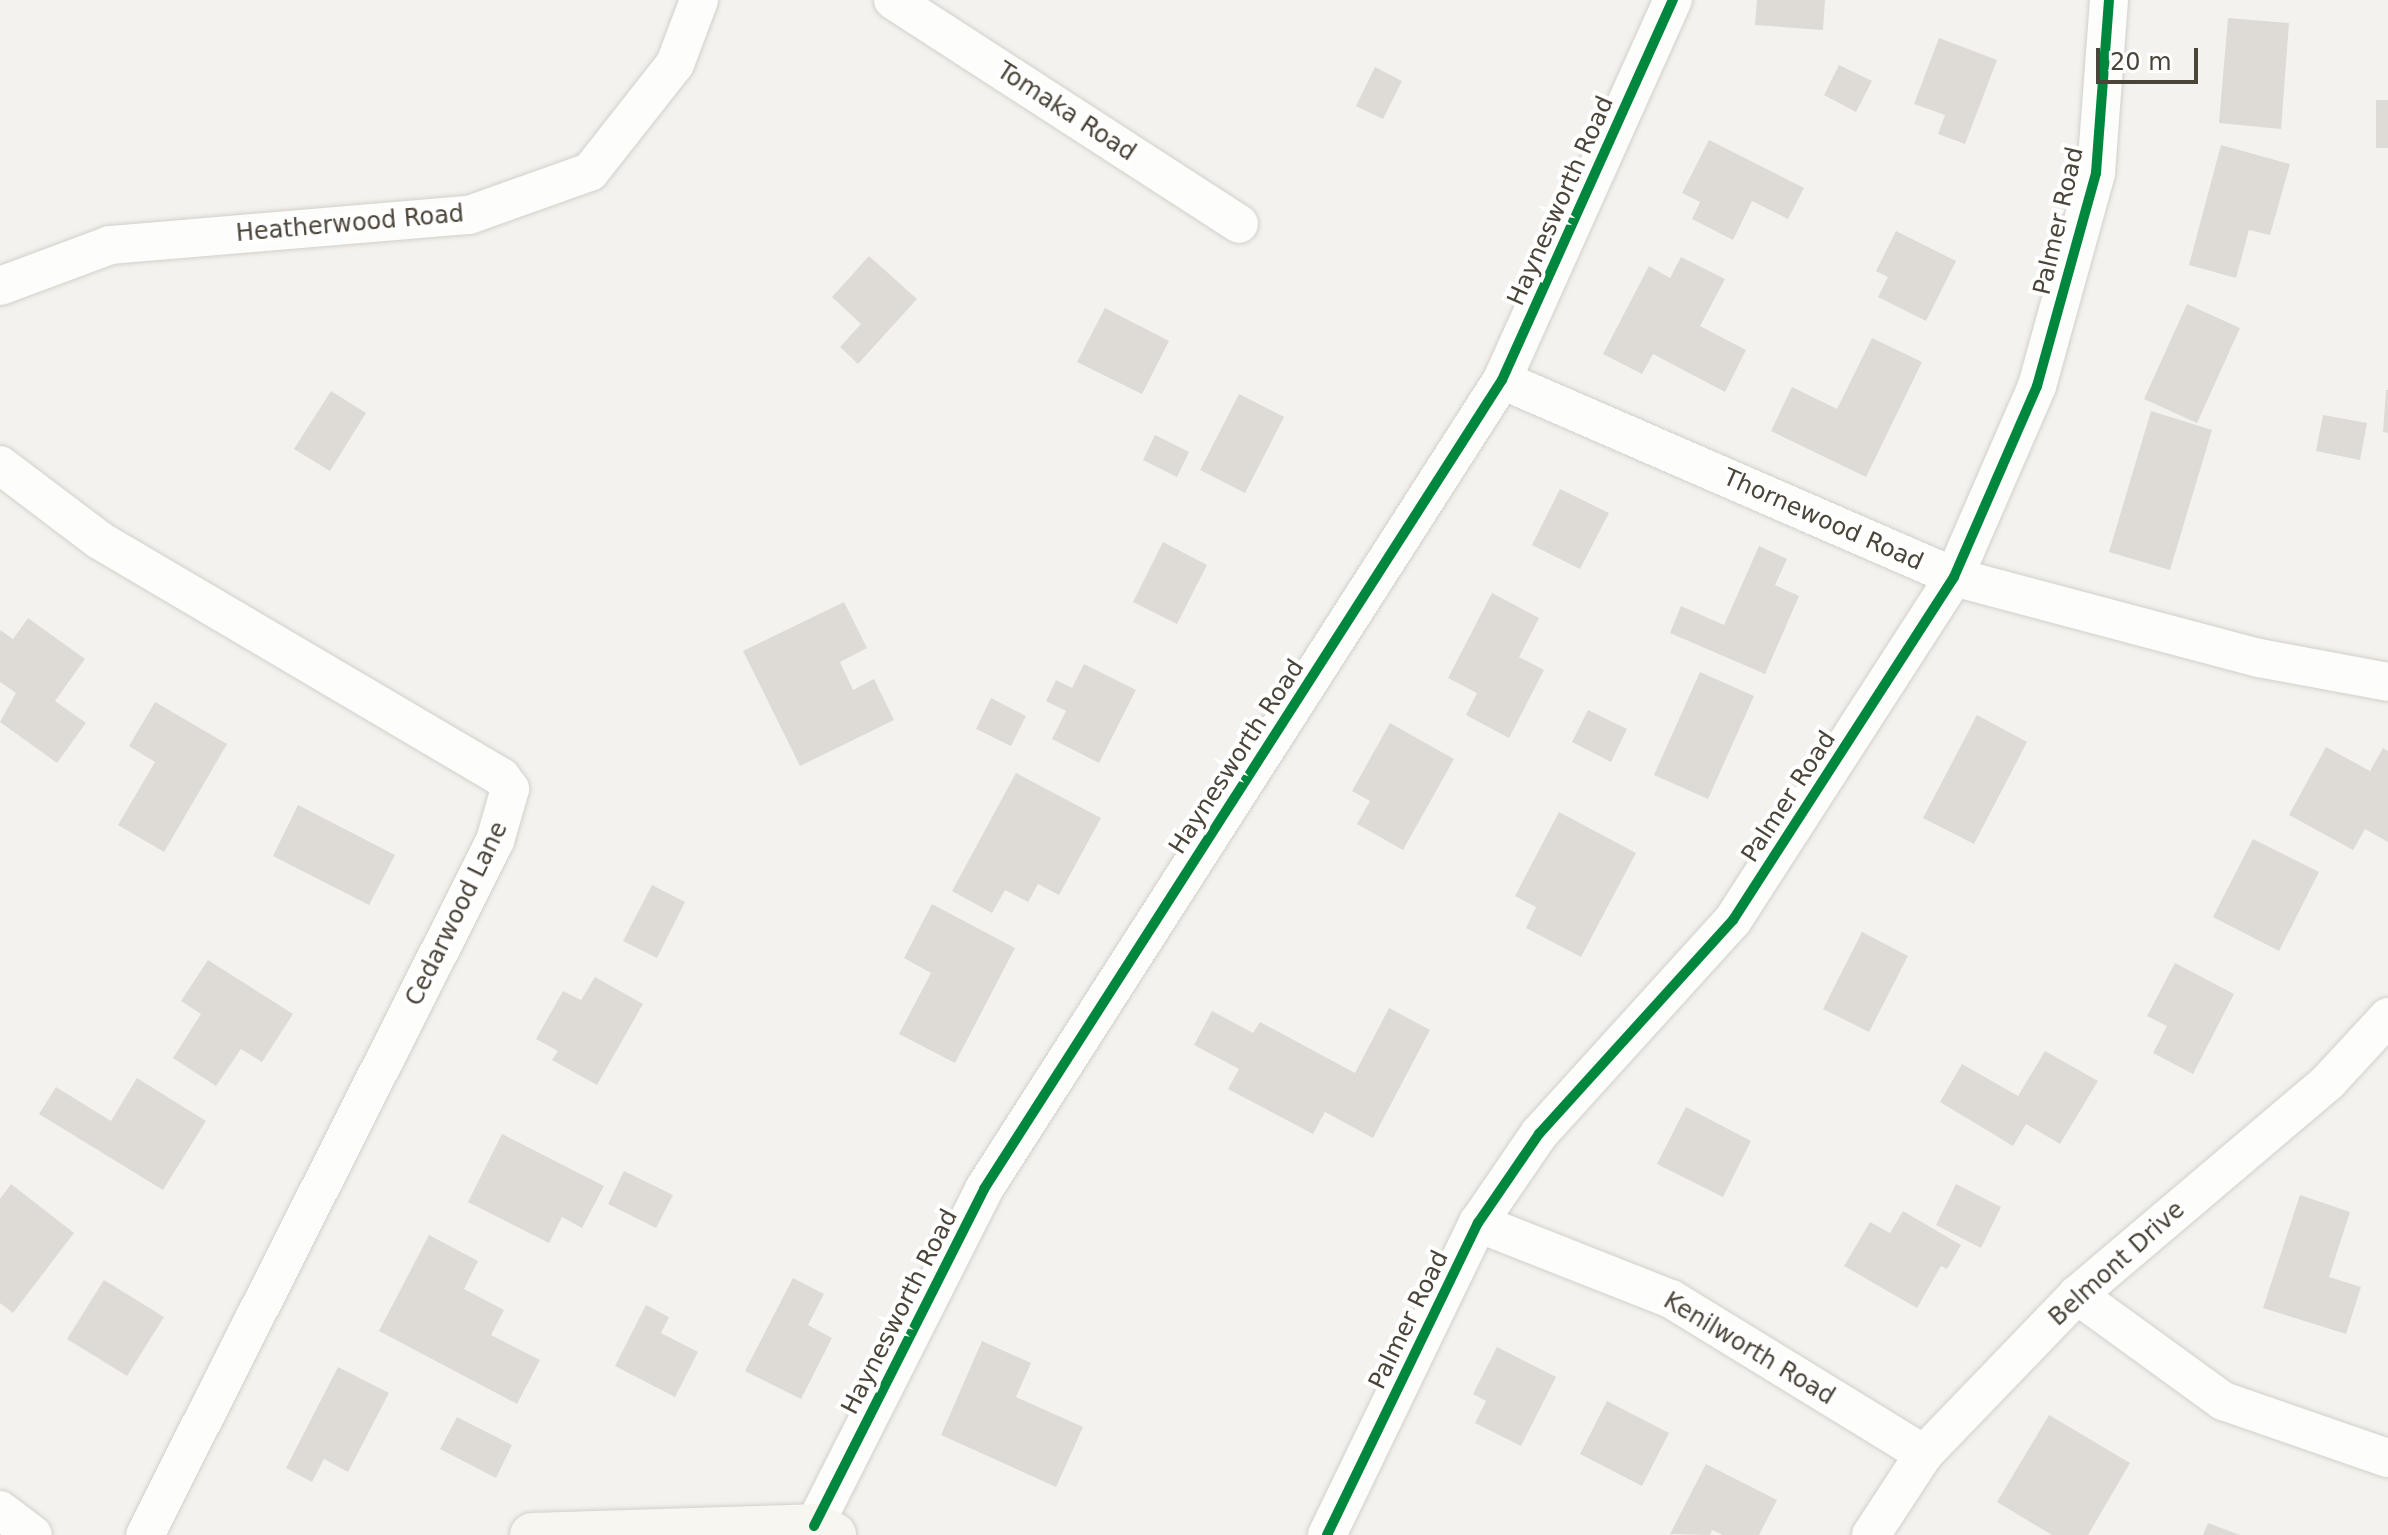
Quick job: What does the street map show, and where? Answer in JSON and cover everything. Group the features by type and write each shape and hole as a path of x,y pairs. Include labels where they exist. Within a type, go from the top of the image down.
{"street":[{"name":"Heatherwood Road","path":"0,286 110,245 469,215 590,172 675,64 699,0"},
{"name":"Tomaka Road","path":"893,0 1239,224"},
{"name":"Haynesworth Road","path":"824,1530 984,1189 1502,380 1673,0"},
{"name":"Palmer Road","path":"1327,1535 1478,1223 1539,1134 1733,920 1954,577 2037,386 2096,173 2109,0"},
{"name":"Thornewood Road","path":"1502,380 1954,577 2259,658 2388,682"},
{"name":"Cedarwood Lane","path":"0,465 99,540 501,777 510,789 495,841 145,1535"},
{"name":"Belmont Drive","path":"1871,1535 1924,1454 2077,1295 2329,1081 2388,1017"},
{"name":"Kenilworth Road","path":"1478,1223 1671,1299 1924,1454"},
{"path":"2077,1295 2223,1401 2388,1458"},
{"path":"0,1510 33,1535"},
{"path":"532,1535 824,1530"}],"building":[{"path":"1757,0 1825,0 1823,30 1755,25"},
{"path":"2228,18 2289,23 2281,129 2219,123"},
{"path":"1939,38 1997,60 1965,144 1938,134 1945,115 1914,104"},
{"path":"1839,65 1872,81 1856,112 1824,95"},
{"path":"1375,67 1402,81 1383,119 1356,106"},
{"path":"2376,100 2388,100 2388,148 2376,148"},
{"path":"1709,140 1804,188 1788,219 1752,201 1733,240 1692,219 1700,202 1682,193"},
{"path":"2221,145 2290,164 2270,235 2249,230 2236,278 2189,265"},
{"path":"1896,231 1956,261 1926,321 1878,297 1888,277 1876,271"},
{"path":"869,256 917,299 858,364 840,347 861,324 832,297"},
{"path":"1681,257 1725,279 1700,326 1746,350 1725,392 1653,354 1642,374 1603,354 1649,266 1670,278"},
{"path":"2187,304 2240,328 2197,423 2144,399"},
{"path":"1105,308 1169,341 1142,394 1077,362"},
{"path":"1872,338 1922,362 1866,477 1771,431 1792,387 1837,409"},
{"path":"2388,390 2388,433 2383,432"},
{"path":"331,391 366,413 330,471 294,449"},
{"path":"1239,394 1284,417 1245,493 1200,470"},
{"path":"2151,411 2212,430 2170,570 2109,552"},
{"path":"2323,415 2367,423 2360,460 2316,451"},
{"path":"1155,435 1189,452 1177,477 1143,460"},
{"path":"1560,489 1609,513 1580,569 1532,545"},
{"path":"1163,542 1207,565 1177,624 1133,602"},
{"path":"1759,546 1787,559 1775,585 1799,596 1765,674 1670,633 1681,606 1724,625"},
{"path":"1492,593 1539,618 1519,657 1544,670 1509,738 1466,715 1477,693 1448,678"},
{"path":"844,602 867,648 840,662 853,690 874,679 894,720 800,766 743,651"},
{"path":"28,618 85,659 55,701 86,723 57,763 0,722 16,693 0,682 0,630 13,639"},
{"path":"1084,664 1136,690 1099,763 1052,739 1066,711 1046,701 1056,680 1072,688"},
{"path":"1700,672 1754,696 1708,799 1654,775"},
{"path":"991,698 1026,716 1011,746 976,729"},
{"path":"155,702 227,744 164,852 118,825 155,762 129,746"},
{"path":"1588,710 1627,729 1611,762 1572,742"},
{"path":"1977,715 2027,742 1974,844 1923,818"},
{"path":"1390,723 1454,759 1403,850 1357,824 1370,801 1352,791"},
{"path":"2326,747 2370,771 2383,748 2388,751 2388,842 2365,829 2353,850 2289,815"},
{"path":"1016,773 1101,818 1059,895 1038,884 1028,902 1005,890 992,913 952,891"},
{"path":"298,805 395,855 369,905 273,856"},
{"path":"1559,812 1636,853 1581,957 1526,928 1536,907 1515,896"},
{"path":"2253,839 2319,872 2279,951 2213,917"},
{"path":"652,885 685,902 657,958 623,941"},
{"path":"932,904 1015,948 955,1063 899,1034 931,973 904,958"},
{"path":"1862,932 1908,956 1869,1032 1823,1009"},
{"path":"208,960 293,1014 262,1062 241,1049 216,1086 173,1058 201,1014 181,1001"},
{"path":"2175,963 2234,994 2193,1074 2153,1053 2167,1026 2147,1016"},
{"path":"595,977 643,1004 597,1085 552,1060 558,1051 536,1039 563,991 581,1000"},
{"path":"1389,1008 1430,1030 1373,1138 1325,1112 1313,1134 1228,1089 1239,1069 1194,1045 1212,1011 1253,1033 1260,1022 1355,1073"},
{"path":"2045,1051 2098,1081 2060,1144 2026,1124 2013,1146 1940,1102 1962,1064 2018,1096"},
{"path":"137,1078 206,1121 163,1190 39,1114 56,1087 111,1121"},
{"path":"1686,1107 1751,1141 1723,1197 1657,1164"},
{"path":"502,1134 604,1186 582,1228 562,1217 549,1243 468,1202"},
{"path":"624,1171 673,1195 656,1228 608,1204"},
{"path":"11,1184 74,1233 13,1313 0,1303 0,1199"},
{"path":"1956,1184 2001,1207 1981,1248 1936,1225"},
{"path":"2300,1195 2350,1212 2329,1277 2361,1287 2346,1334 2263,1308"},
{"path":"1903,1211 1961,1245 1947,1269 1941,1266 1917,1308 1844,1266 1870,1222 1890,1233"},
{"path":"429,1235 478,1261 464,1289 504,1310 491,1335 540,1360 517,1404 379,1331"},
{"path":"793,1278 824,1294 808,1325 832,1338 801,1399 745,1371"},
{"path":"104,1280 164,1317 127,1376 67,1339"},
{"path":"646,1305 669,1317 661,1333 698,1352 675,1397 615,1366"},
{"path":"982,1341 1031,1363 1016,1397 1083,1427 1056,1487 941,1435"},
{"path":"1497,1347 1556,1377 1521,1446 1475,1423 1486,1401 1473,1394"},
{"path":"338,1367 389,1393 348,1472 324,1459 312,1482 286,1468"},
{"path":"1607,1401 1669,1433 1642,1486 1580,1454"},
{"path":"2049,1415 2130,1463 2088,1535 2052,1535 1997,1502"},
{"path":"457,1417 512,1445 496,1478 440,1449"},
{"path":"1706,1464 1777,1500 1759,1535 1723,1535 1712,1530 1710,1535 1670,1534"},
{"path":"2208,1523 2240,1535 2203,1535"}],"cycle path":[{"path":"814,1526 984,1189 1502,380 1673,0"},
{"path":"1327,1535 1478,1223 1539,1134 1733,920 1954,577 2037,386 2096,173 2109,0"}]}
